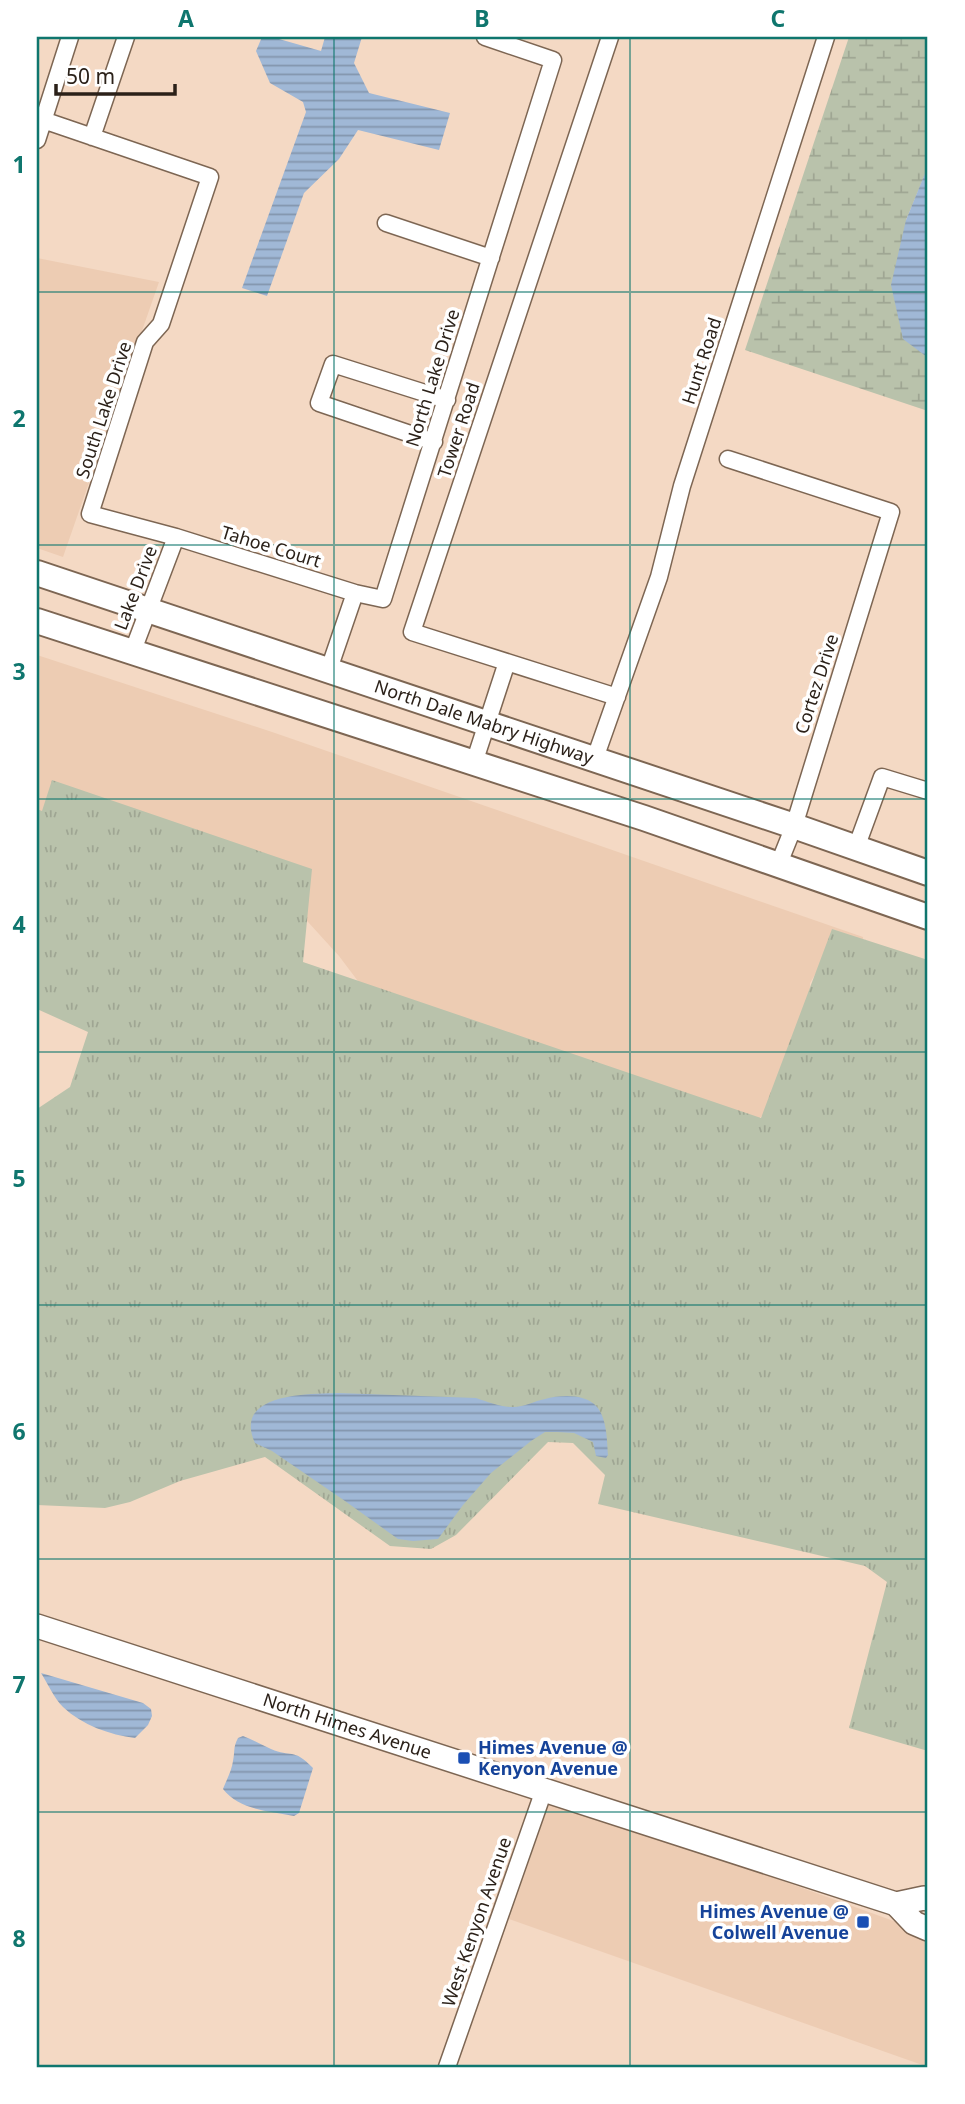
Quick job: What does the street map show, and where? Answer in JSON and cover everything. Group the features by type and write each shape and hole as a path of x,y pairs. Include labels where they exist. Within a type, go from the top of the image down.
{"main road":[{"name":"North Dale Mabry Highway","path":"37,573 928,873"},
{"path":"37,621 644,818 928,917"}],"street":[{"path":"37,140 70,37"},
{"path":"43,120 92,137 126,37"},
{"name":"North Lake Drive","path":"355,593 383,599 553,60 485,37"},
{"name":"Tower Road","path":"610,37 412,632 617,697"},
{"name":"Hunt Road","path":"594,761 659,577 682,486 826,37"},
{"name":"South Lake Drive","path":"92,137 210,177 161,324 145,342 90,514 176,537"},
{"path":"386,223 491,258"},
{"path":"434,442 319,403 333,364 447,400"},
{"name":"Cortez Drive","path":"728,459 891,512 794,826 778,866"},
{"name":"Tahoe Court","path":"176,537 355,593"},
{"name":"Lake Drive","path":"132,653 176,537"},
{"path":"328,672 355,593"},
{"path":"474,763 507,662"},
{"path":"856,848 882,776 928,791"},
{"name":"North Himes Avenue","path":"37,1626 896,1904 914,1923 928,1929"},
{"name":"West Kenyon Avenue","path":"447,2067 544,1790"},
{"name":"North Himes Avenue","path":"896,1904 928,1899"}],"shaded area":[{"path":"37,258 159,282 63,557 37,548"},
{"path":"37,655 275,733 863,937 864,954 830,949 810,983 808,1037 772,1105 757,1121 373,1001 339,956 288,900 37,824"},
{"path":"550,1801 655,1835 902,1924 928,1938 928,2067 509,1919"}],"green space":[{"path":"849,37 928,37 928,172 906,220 928,356 928,411 745,350"},
{"path":"52,780 312,869 303,962 761,1118 832,929 928,960 928,1751 849,1728 887,1582 865,1566 598,1504 605,1475 573,1443 548,1442 456,1535 431,1549 390,1546 265,1457 180,1481 130,1502 105,1508 37,1505 37,1109 70,1087 88,1032 37,1009 37,809 42,811"}],"water":[{"path":"262,37 272,37 321,51 325,37 362,37 354,63 369,93 450,113 439,150 358,130 339,159 304,193 267,296 242,288 306,112 303,102 270,83 256,51"},
{"path":"926,171 927,357 903,339 891,285 906,220"},
{"path":"338,1393 476,1398 513,1407 558,1397 579,1397 592,1402 603,1417 608,1455 606,1458 596,1456 593,1442 574,1433 545,1432 491,1473 438,1539 398,1539 272,1451 255,1443 251,1427 254,1414 263,1405 292,1396"},
{"path":"41,1673 143,1703 151,1709 152,1716 148,1725 135,1738 97,1728 63,1707"},
{"path":"243,1736 278,1752 301,1757 313,1768 299,1813 294,1816 255,1808 237,1801 223,1789 234,1758 236,1741"}],"place":[{"name":"Himes Avenue @ Kenyon Avenue","path":"464,1758"},
{"name":"Himes Avenue @ Colwell Avenue","path":"863,1922"}]}
